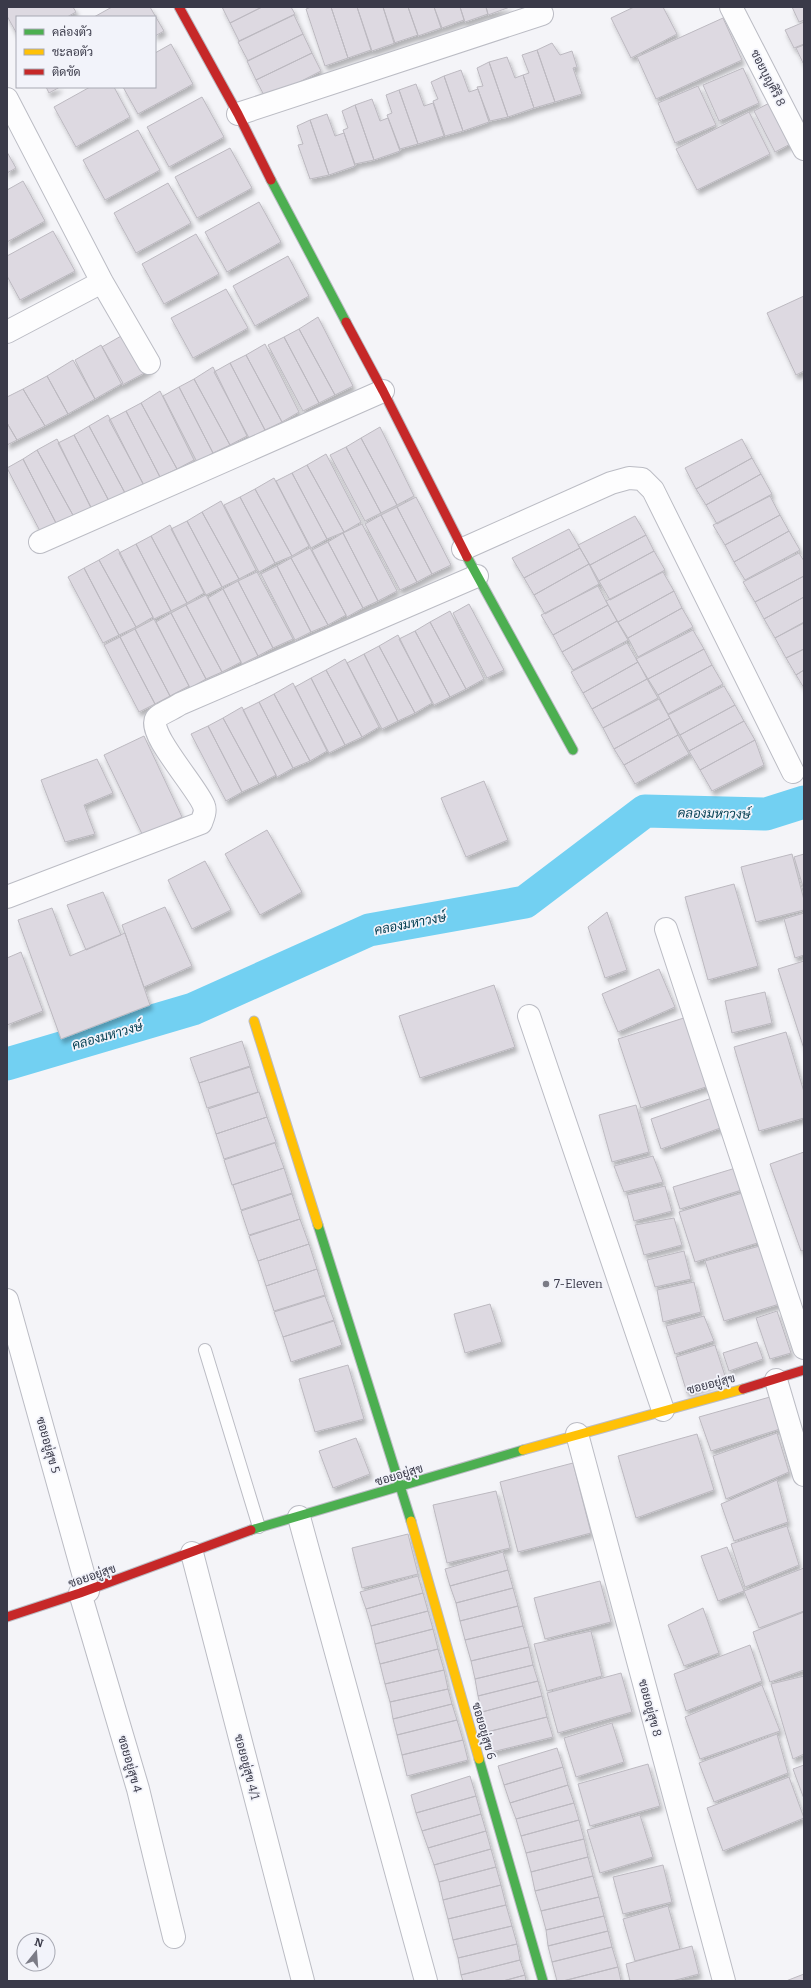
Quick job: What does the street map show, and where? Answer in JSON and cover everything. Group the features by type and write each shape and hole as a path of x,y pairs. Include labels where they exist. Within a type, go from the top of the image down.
{"street":[{"path":"179,7 238,114 308,252 383,391 477,576 573,750"},
{"name":"ซอยบุญศิริ 8","path":"731,7 804,149"},
{"path":"238,114 542,14"},
{"path":"7,99 102,282 149,363"},
{"path":"7,332 102,282"},
{"path":"40,542 383,391"},
{"path":"463,549 611,483 629,478 642,479 653,490 793,772"},
{"path":"7,897 201,823 204,805 165,748 155,725 156,719 159,716 180,704 477,576"},
{"path":"666,929 804,1348"},
{"path":"529,1016 663,1410"},
{"name":"ซอยอยู่สุข 6","path":"254,1022 401,1487 543,1981"},
{"name":"ซอยอยู่สุข 5","path":"7,1300 84,1592"},
{"name":"ซอยอยู่สุข","path":"7,1617 84,1592 192,1553 259,1526 300,1517 576,1434 776,1380 804,1370"},
{"path":"776,1380 804,1475"},
{"name":"ซอยอยู่สุข 8","path":"576,1434 724,1981"},
{"path":"300,1517 426,1981"},
{"name":"ซอยอยู่สุข 4/1","path":"192,1553 303,1981"},
{"name":"ซอยอยู่สุข 4","path":"84,1592 138,1789 174,1937"}],"lane":[{"path":"205,1350 259,1526"}],"building":[{"path":"7,7 73,7 76,12 69,16 16,16 16,32 7,16"},
{"path":"112,7 150,7 155,16 96,16"},
{"path":"222,7 262,7 230,23"},
{"path":"262,7 291,7 295,14 239,41 230,23"},
{"path":"311,7 331,7 348,58 325,66 306,9"},
{"path":"331,7 357,7 371,50 348,58"},
{"path":"357,7 383,7 395,43 372,51"},
{"path":"383,7 408,7 418,35 394,43"},
{"path":"408,7 434,7 441,28 418,36"},
{"path":"434,7 460,7 464,20 442,28"},
{"path":"460,7 486,7 488,14 465,22"},
{"path":"486,7 510,7 488,15"},
{"path":"634,7 663,7 677,34 631,58 611,18"},
{"path":"792,7 804,7 804,20 799,22"},
{"path":"294,15 303,34 248,61 238,42"},
{"path":"156,17 164,31 156,35"},
{"path":"723,18 742,60 656,99 637,57"},
{"path":"804,22 804,44 794,48 785,30"},
{"path":"303,34 312,53 256,80 247,61"},
{"path":"552,43 560,55 572,51 577,67 573,68 582,94 555,102 537,50"},
{"path":"171,44 193,84 138,114 124,88 156,88 156,52"},
{"path":"804,45 804,65 796,48"},
{"path":"537,50 555,102 534,108 523,75 529,73 522,55"},
{"path":"312,53 321,71 266,99 256,80"},
{"path":"507,57 515,78 523,75 534,108 508,117 489,62"},
{"path":"489,62 508,117 490,121 477,87 483,86 477,68"},
{"path":"743,68 759,103 719,121 703,85"},
{"path":"461,70 469,92 478,89 489,122 463,131 444,76"},
{"path":"444,76 463,131 445,136 433,101 438,99 431,82"},
{"path":"416,84 424,106 433,103 444,136 418,144 399,90"},
{"path":"698,86 716,125 675,143 658,103"},
{"path":"46,88 58,88 49,93"},
{"path":"88,88 115,88 130,117 76,147 54,107"},
{"path":"399,90 418,144 400,149 387,115 392,113 386,95"},
{"path":"202,97 224,137 169,167 147,127"},
{"path":"372,99 380,121 388,118 400,151 374,160 355,105"},
{"path":"777,99 798,140 775,152 754,111"},
{"path":"355,105 374,160 355,164 343,130 348,128 342,111"},
{"path":"749,112 770,154 697,190 676,149"},
{"path":"327,114 335,136 344,133 355,166 329,175 310,120"},
{"path":"310,120 329,175 310,179 298,145 303,144 297,126"},
{"path":"138,130 160,170 105,200 83,160"},
{"path":"230,148 252,188 197,218 175,177"},
{"path":"7,152 16,168 7,173"},
{"path":"23,181 45,221 7,242 7,190"},
{"path":"168,183 191,223 136,253 114,213"},
{"path":"259,202 281,242 227,272 205,232"},
{"path":"53,231 75,271 20,300 7,276 7,256"},
{"path":"196,234 219,274 164,304 142,264"},
{"path":"288,256 309,296 255,326 233,286"},
{"path":"226,289 248,328 193,358 171,318"},
{"path":"804,296 804,371 796,375 767,313"},
{"path":"318,317 353,386 335,395 299,329"},
{"path":"299,329 335,395 319,403 284,337"},
{"path":"128,332 150,370 122,385 102,347"},
{"path":"284,337 319,403 303,411 268,345"},
{"path":"265,344 299,412 282,422 246,355"},
{"path":"101,345 123,383 95,399 75,360"},
{"path":"246,355 282,422 265,430 230,363"},
{"path":"73,360 95,399 68,414 47,376"},
{"path":"230,363 265,430 249,438 214,372"},
{"path":"213,367 247,436 230,445 194,379"},
{"path":"47,376 68,414 45,426 23,389"},
{"path":"194,379 230,445 213,453 179,387"},
{"path":"179,387 213,453 197,462 163,396"},
{"path":"23,389 45,426 17,440 7,423 7,397"},
{"path":"160,391 194,460 177,469 141,403"},
{"path":"141,403 177,469 160,477 126,411"},
{"path":"126,411 160,477 144,485 109,420"},
{"path":"108,415 143,484 125,493 89,426"},
{"path":"7,423 17,440 7,445"},
{"path":"89,426 125,493 109,501 74,435"},
{"path":"380,427 414,496 397,505 361,438"},
{"path":"74,435 109,501 92,509 58,443"},
{"path":"361,438 397,505 381,513 346,447"},
{"path":"57,439 91,508 74,517 37,450"},
{"path":"742,439 752,458 696,489 685,468"},
{"path":"346,447 381,513 365,521 330,455"},
{"path":"37,450 74,517 57,525 23,459"},
{"path":"326,454 361,522 344,532 307,465"},
{"path":"752,458 761,474 706,505 696,489"},
{"path":"23,459 57,525 41,533 7,468"},
{"path":"307,465 344,532 327,539 292,473"},
{"path":"292,473 327,539 311,548 276,481"},
{"path":"761,474 772,494 717,524 706,505"},
{"path":"274,478 309,546 292,556 255,489"},
{"path":"255,489 292,556 275,563 240,497"},
{"path":"770,496 780,515 725,545 713,525"},
{"path":"240,497 275,563 259,572 224,505"},
{"path":"416,497 451,565 432,574 397,507"},
{"path":"221,501 256,570 239,579 202,512"},
{"path":"397,507 432,574 417,582 381,515"},
{"path":"202,512 239,579 222,587 187,521"},
{"path":"381,515 417,582 400,590 365,524"},
{"path":"780,515 789,531 734,562 725,545"},
{"path":"635,516 646,535 590,565 578,545"},
{"path":"187,521 222,587 206,595 171,529"},
{"path":"362,524 397,591 378,601 343,533"},
{"path":"170,525 204,593 187,603 151,536"},
{"path":"569,529 580,548 524,578 512,558"},
{"path":"789,531 800,550 745,580 734,562"},
{"path":"343,533 378,601 363,608 328,542"},
{"path":"646,535 654,551 599,581 590,565"},
{"path":"151,536 187,603 171,611 136,544"},
{"path":"328,542 363,608 347,617 312,550"},
{"path":"136,544 171,611 154,619 119,553"},
{"path":"310,548 346,615 328,625 291,558"},
{"path":"580,548 589,564 534,595 524,578"},
{"path":"118,549 153,617 136,627 99,560"},
{"path":"654,551 665,570 610,600 599,581"},
{"path":"799,553 804,561 804,576 755,602 743,582"},
{"path":"291,558 328,625 311,632 277,566"},
{"path":"99,560 136,627 119,635 84,568"},
{"path":"589,564 599,584 545,614 534,595"},
{"path":"277,566 311,632 295,640 261,574"},
{"path":"84,568 119,635 103,643 68,577"},
{"path":"257,572 293,639 273,648 238,581"},
{"path":"663,572 674,591 618,622 606,601"},
{"path":"804,576 804,597 764,619 755,602"},
{"path":"238,581 273,648 258,656 223,589"},
{"path":"598,586 608,605 553,635 541,615"},
{"path":"223,589 258,656 242,664 208,598"},
{"path":"674,591 682,608 628,638 618,622"},
{"path":"206,595 241,662 222,672 186,605"},
{"path":"804,597 804,622 775,638 764,619"},
{"path":"469,604 504,670 487,678 453,613"},
{"path":"186,605 222,672 206,679 171,613"},
{"path":"608,605 617,621 562,652 553,635"},
{"path":"682,608 693,627 638,657 628,638"},
{"path":"450,611 484,679 466,689 430,622"},
{"path":"171,613 206,679 190,688 156,622"},
{"path":"154,619 189,686 170,696 135,629"},
{"path":"617,621 628,640 573,670 562,652"},
{"path":"430,622 466,689 450,697 415,631"},
{"path":"804,623 804,649 786,658 775,638"},
{"path":"135,629 170,696 155,704 120,637"},
{"path":"693,630 704,649 648,679 636,659"},
{"path":"415,631 450,697 434,705 399,639"},
{"path":"398,635 432,703 415,713 379,646"},
{"path":"120,637 155,704 139,712 104,645"},
{"path":"627,643 638,662 583,693 571,672"},
{"path":"379,646 415,713 398,721 364,654"},
{"path":"704,649 712,665 658,695 648,679"},
{"path":"804,649 804,670 796,675 786,658"},
{"path":"364,654 398,721 382,729 347,663"},
{"path":"345,659 379,727 362,737 326,670"},
{"path":"638,662 647,679 592,709 583,693"},
{"path":"712,665 723,684 668,714 658,695"},
{"path":"326,670 362,737 345,745 311,678"},
{"path":"804,670 804,688 796,675"},
{"path":"311,678 345,745 329,753 295,687"},
{"path":"647,679 658,698 603,728 592,709"},
{"path":"293,683 327,751 310,761 274,694"},
{"path":"724,686 735,705 680,735 668,715"},
{"path":"274,694 310,761 293,768 259,702"},
{"path":"659,699 670,718 614,749 603,728"},
{"path":"259,702 293,768 277,777 243,710"},
{"path":"735,705 744,721 689,751 680,735"},
{"path":"242,707 276,775 259,784 223,718"},
{"path":"223,718 259,784 242,792 208,726"},
{"path":"670,718 678,735 624,765 614,749"},
{"path":"744,721 755,740 700,770 689,751"},
{"path":"208,726 242,792 226,801 191,734"},
{"path":"678,735 689,754 635,784 624,765"},
{"path":"144,736 182,817 143,836 104,755"},
{"path":"755,740 764,765 712,791 700,770"},
{"path":"97,759 113,793 84,805 95,834 65,842 41,780"},
{"path":"484,781 508,840 466,857 441,798"},
{"path":"267,830 302,892 260,915 225,854"},
{"path":"792,854 804,900 804,910 756,922 741,867"},
{"path":"804,854 804,890 794,857"},
{"path":"205,861 231,910 192,929 168,880"},
{"path":"734,884 758,966 708,980 685,897"},
{"path":"103,892 121,935 86,950 67,905"},
{"path":"165,907 192,966 144,987 122,925"},
{"path":"52,908 70,956 125,933 150,1005 61,1039 18,920"},
{"path":"607,912 627,970 605,978 588,927"},
{"path":"804,913 804,955 795,958 784,919"},
{"path":"21,952 43,1011 7,1025 7,958"},
{"path":"804,961 804,1049 778,969"},
{"path":"659,969 675,1007 618,1032 602,994"},
{"path":"494,985 515,1047 420,1078 399,1016"},
{"path":"765,992 772,1023 732,1033 725,1001"},
{"path":"690,1016 712,1085 641,1108 618,1039"},
{"path":"786,1032 804,1092 804,1118 759,1131 734,1047"},
{"path":"242,1041 250,1066 199,1083 190,1058"},
{"path":"250,1067 258,1092 207,1108 199,1083"},
{"path":"259,1092 267,1117 216,1134 208,1109"},
{"path":"715,1097 726,1126 661,1149 651,1119"},
{"path":"636,1105 649,1152 612,1162 599,1115"},
{"path":"267,1117 276,1142 224,1159 216,1134"},
{"path":"275,1143 284,1168 232,1185 224,1160"},
{"path":"804,1152 804,1250 801,1251 770,1164"},
{"path":"653,1156 663,1182 624,1192 614,1166"},
{"path":"739,1167 745,1189 680,1209 673,1187"},
{"path":"284,1168 292,1193 241,1210 233,1185"},
{"path":"665,1186 672,1211 634,1221 627,1195"},
{"path":"749,1191 764,1241 695,1262 679,1212"},
{"path":"292,1194 300,1219 249,1235 241,1211"},
{"path":"674,1218 682,1245 644,1255 635,1225"},
{"path":"300,1219 309,1244 258,1261 249,1236"},
{"path":"309,1244 317,1269 266,1286 258,1261"},
{"path":"767,1244 786,1302 724,1321 705,1261"},
{"path":"684,1251 691,1279 655,1287 647,1260"},
{"path":"317,1269 325,1295 274,1311 266,1286"},
{"path":"694,1282 701,1312 663,1322 657,1290"},
{"path":"325,1296 334,1320 283,1337 274,1312"},
{"path":"490,1304 502,1342 465,1353 454,1314"},
{"path":"777,1311 791,1353 770,1359 756,1318"},
{"path":"704,1316 714,1341 675,1354 666,1326"},
{"path":"334,1321 342,1345 291,1362 283,1337"},
{"path":"757,1342 763,1359 729,1371 723,1353"},
{"path":"715,1345 726,1379 687,1393 676,1357"},
{"path":"348,1365 364,1419 315,1432 299,1379"},
{"path":"770,1397 780,1429 711,1451 699,1417"},
{"path":"777,1433 789,1472 726,1499 713,1456"},
{"path":"697,1434 714,1490 636,1518 618,1456"},
{"path":"356,1438 370,1474 333,1488 319,1451"},
{"path":"573,1463 591,1533 518,1552 500,1482"},
{"path":"777,1480 788,1522 734,1541 721,1504"},
{"path":"496,1491 510,1548 447,1563 433,1505"},
{"path":"787,1526 799,1565 745,1587 731,1544"},
{"path":"408,1534 418,1574 362,1588 352,1548"},
{"path":"727,1547 744,1591 718,1601 701,1556"},
{"path":"503,1552 508,1570 450,1586 445,1569"},
{"path":"804,1568 804,1611 759,1628 744,1591"},
{"path":"508,1570 513,1588 456,1603 450,1586"},
{"path":"418,1576 423,1593 366,1609 360,1592"},
{"path":"600,1581 611,1622 545,1639 534,1598"},
{"path":"513,1588 518,1606 460,1621 456,1603"},
{"path":"423,1593 428,1611 371,1626 366,1609"},
{"path":"518,1606 523,1626 465,1640 460,1621"},
{"path":"703,1608 719,1653 684,1666 668,1625"},
{"path":"428,1611 433,1629 375,1644 371,1626"},
{"path":"804,1612 804,1670 770,1682 753,1632"},
{"path":"523,1626 529,1647 471,1661 465,1640"},
{"path":"433,1629 438,1649 380,1664 375,1644"},
{"path":"591,1631 602,1676 547,1691 534,1644"},
{"path":"750,1645 762,1681 686,1711 674,1674"},
{"path":"529,1647 533,1665 475,1679 471,1661"},
{"path":"438,1649 444,1670 385,1684 380,1664"},
{"path":"533,1665 538,1681 478,1696 475,1679"},
{"path":"444,1670 448,1689 390,1702 385,1684"},
{"path":"621,1673 632,1712 558,1733 547,1693"},
{"path":"804,1676 804,1754 793,1759 771,1684"},
{"path":"538,1681 542,1696 482,1712 478,1696"},
{"path":"762,1685 780,1731 700,1759 685,1717"},
{"path":"448,1689 452,1704 393,1719 390,1702"},
{"path":"542,1696 547,1717 487,1732 482,1712"},
{"path":"452,1704 457,1720 397,1735 393,1719"},
{"path":"547,1717 553,1737 492,1752 487,1732"},
{"path":"457,1720 463,1740 402,1755 397,1735"},
{"path":"612,1723 624,1762 576,1777 564,1738"},
{"path":"777,1734 788,1773 714,1802 699,1763"},
{"path":"463,1740 468,1760 407,1776 402,1755"},
{"path":"557,1748 563,1767 504,1785 498,1766"},
{"path":"648,1764 660,1806 590,1826 578,1784"},
{"path":"804,1765 804,1799 793,1769"},
{"path":"563,1767 568,1785 510,1803 504,1785"},
{"path":"470,1776 476,1796 416,1813 411,1795"},
{"path":"789,1777 804,1818 723,1851 707,1808"},
{"path":"568,1785 574,1803 516,1819 510,1803"},
{"path":"476,1796 481,1814 422,1831 416,1813"},
{"path":"574,1803 579,1820 521,1836 516,1819"},
{"path":"481,1814 486,1831 428,1848 422,1831"},
{"path":"640,1815 653,1857 600,1873 587,1830"},
{"path":"579,1820 584,1839 526,1853 521,1836"},
{"path":"486,1831 491,1849 434,1865 428,1848"},
{"path":"584,1839 588,1857 531,1872 526,1853"},
{"path":"491,1849 496,1867 439,1882 434,1865"},
{"path":"588,1857 593,1876 535,1891 531,1872"},
{"path":"663,1865 672,1902 623,1914 613,1877"},
{"path":"496,1867 501,1885 443,1900 439,1882"},
{"path":"593,1876 599,1897 541,1911 535,1891"},
{"path":"501,1885 506,1905 448,1919 443,1900"},
{"path":"599,1897 604,1916 546,1930 541,1911"},
{"path":"506,1905 512,1926 453,1940 448,1919"},
{"path":"668,1906 680,1949 635,1961 623,1919"},
{"path":"604,1916 608,1931 548,1946 546,1930"},
{"path":"512,1926 517,1944 458,1958 453,1940"},
{"path":"608,1931 612,1947 552,1962 548,1946"},
{"path":"517,1944 520,1960 461,1975 458,1958"},
{"path":"692,1946 699,1974 672,1981 630,1981 626,1964"},
{"path":"612,1947 618,1967 563,1981 557,1981 552,1962"},
{"path":"520,1960 525,1975 503,1981 463,1981 461,1975"},
{"path":"618,1967 621,1981 563,1981"},
{"path":"804,1974 804,1981 786,1981"},
{"path":"525,1975 526,1981 503,1981"}],"waterway":[{"name":"คลองมหาวงษ์","path":"7,1064 193,1009 369,930 525,902 645,811 766,814 804,802"}],"traffic: fast":[{"path":"271,180 346,322"},
{"path":"467,557 573,750"},
{"path":"318,1225 411,1521"},
{"path":"251,1530 523,1450"},
{"path":"479,1759 543,1981"}],"traffic: slow":[{"path":"254,1021 318,1225"},
{"path":"523,1450 743,1389"},
{"path":"411,1521 479,1759"}],"traffic: jam":[{"path":"179,7 238,114 271,180"},
{"path":"346,322 383,391 467,557"},
{"path":"743,1389 804,1370"},
{"path":"7,1617 80,1593 251,1530"}],"place":[{"name":"7-Eleven","path":"546,1284"}]}
